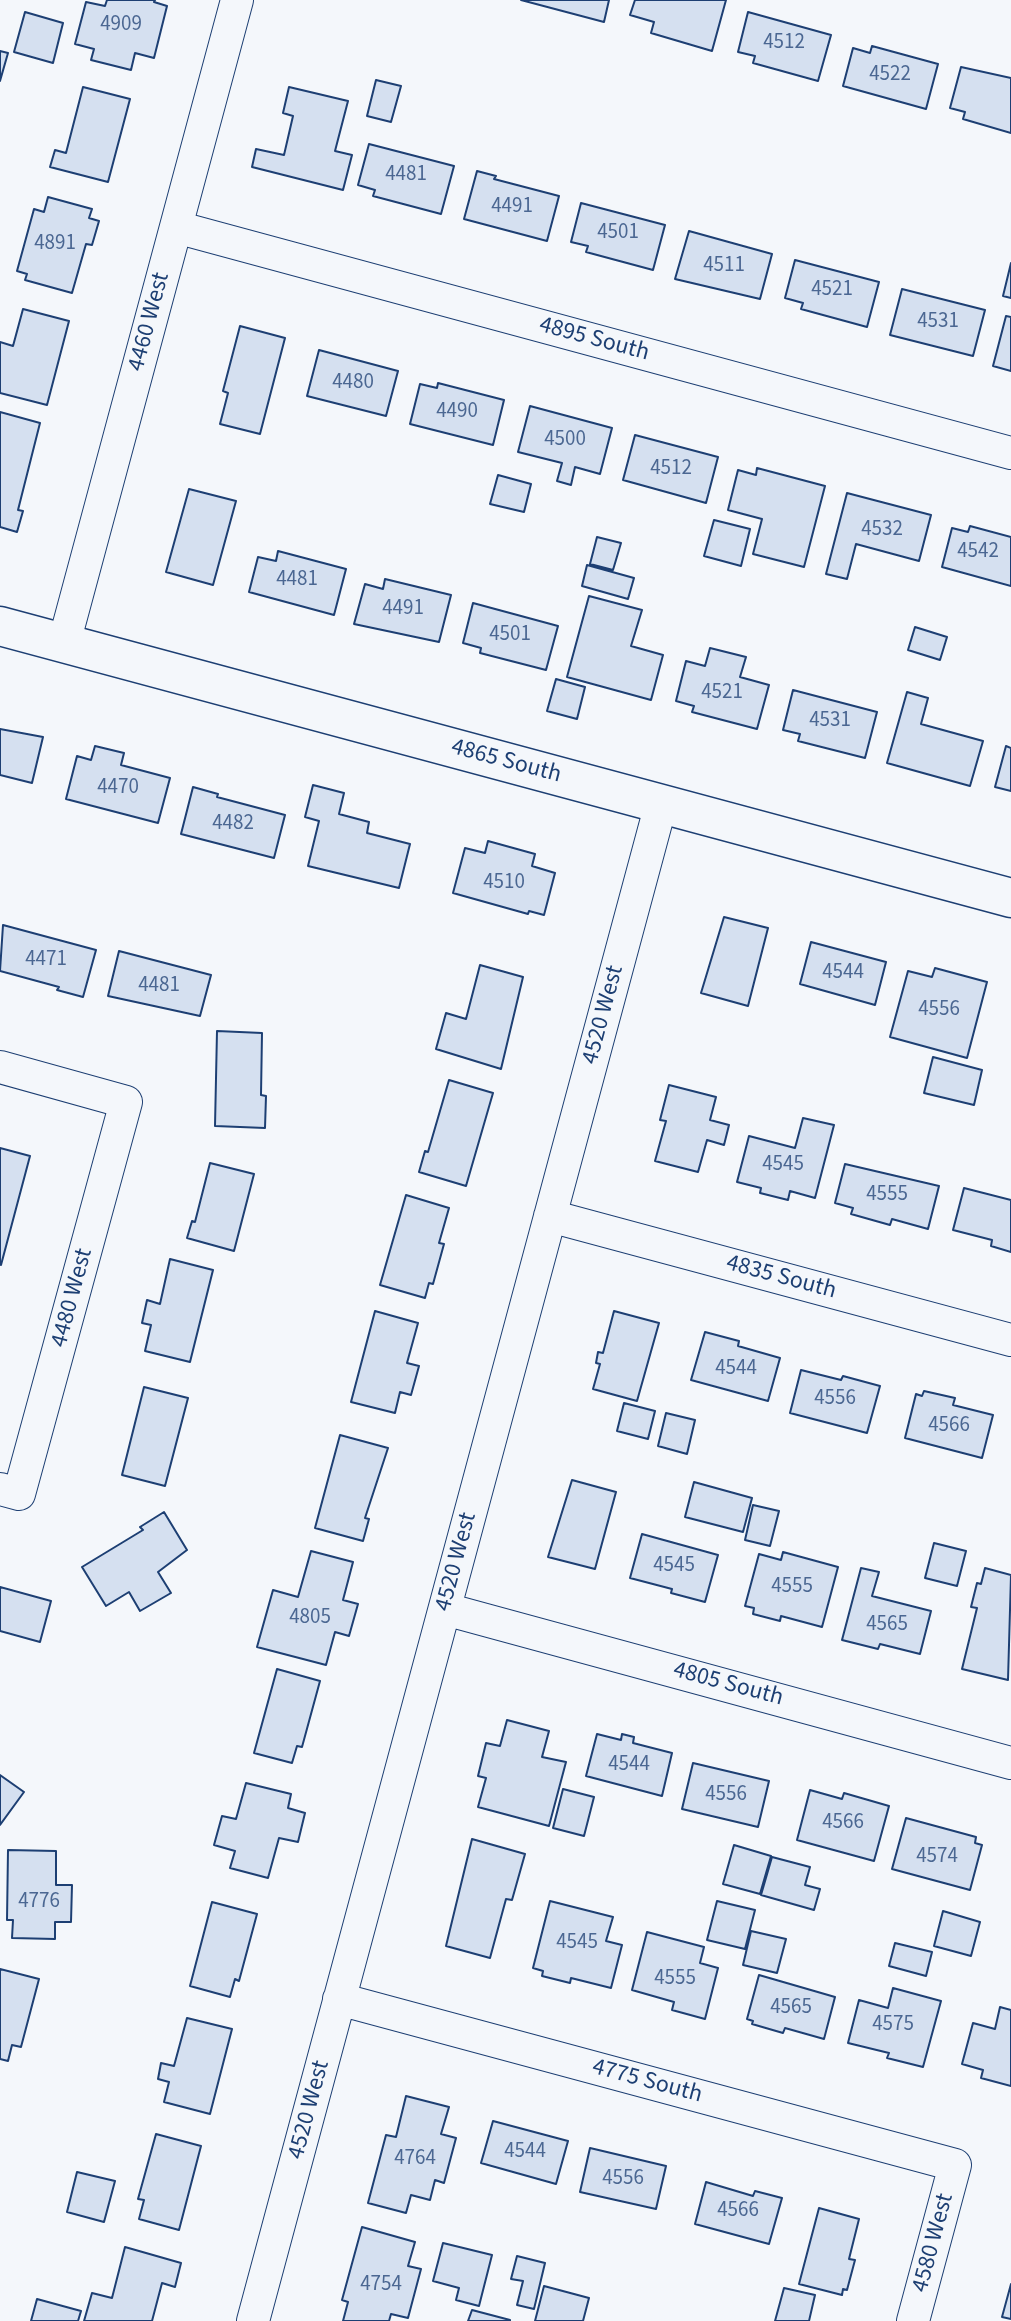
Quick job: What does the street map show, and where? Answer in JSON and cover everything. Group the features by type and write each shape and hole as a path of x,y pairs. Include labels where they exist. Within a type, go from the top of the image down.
{"street":[{"name":"4460 West","path":"64,643 237,0"},
{"name":"4895 South","path":"176,227 1011,453"},
{"name":"4865 South","path":"0,626 1011,898"},
{"name":"4520 West","path":"253,2321 661,804"},
{"name":"4480 West","path":"0,1067 126,1102 10,1491"},
{"name":"4835 South","path":"550,1216 1011,1340"},
{"name":"4805 South","path":"445,1609 1011,1763"},
{"name":"4775 South","path":"340,1999 956,2165"},
{"name":"4580 West","path":"913,2321 956,2165"}],"building":[{"path":"107,0 155,0 154,2 167,6 154,58 135,53 131,70 91,60 94,49 75,44 86,2 105,6"},
{"path":"521,0 609,0 604,22"},
{"path":"635,0 726,0 712,51 651,33 654,22 630,15"},
{"path":"25,12 63,23 53,63 14,52"},
{"path":"748,12 831,35 818,81 753,63 755,56 738,52"},
{"path":"872,46 938,64 926,109 843,86 853,48 870,53"},
{"path":"0,51 8,53 0,81"},
{"path":"961,67 1011,78 1011,133 963,119 965,112 950,108"},
{"path":"376,80 401,86 391,122 367,116"},
{"path":"83,87 130,99 108,182 50,167 55,150 66,153"},
{"path":"289,87 348,101 335,151 352,155 343,190 252,167 256,149 284,155 293,116 283,113"},
{"path":"369,144 454,166 441,214 373,196 375,190 358,185"},
{"path":"477,171 496,176 494,179 559,196 547,241 464,219"},
{"path":"48,197 92,209 89,218 99,221 92,245 86,244 72,293 25,280 27,274 17,271 34,209 44,212"},
{"path":"581,203 665,225 653,270 586,252 588,246 571,242"},
{"path":"689,231 772,254 760,299 675,279"},
{"path":"795,260 879,282 867,327 801,309 803,303 785,298"},
{"path":"1011,263 1011,298 1003,296"},
{"path":"902,289 985,310 973,356 890,335"},
{"path":"23,309 69,321 47,405 0,393 0,342 13,346"},
{"path":"1006,316 1011,317 1011,371 993,366"},
{"path":"240,326 285,338 260,434 220,424 228,393 223,391"},
{"path":"319,350 398,371 386,416 307,396"},
{"path":"438,383 504,400 493,445 410,424 420,384 437,388"},
{"path":"530,406 612,428 600,474 575,467 571,485 557,481 562,463 518,452"},
{"path":"0,412 40,423 18,510 23,511 17,532 0,527"},
{"path":"635,435 718,457 706,503 623,480"},
{"path":"757,468 825,486 804,567 753,554 762,519 728,510 738,470 756,475"},
{"path":"498,475 531,484 524,512 490,504"},
{"path":"189,489 236,501 213,585 166,572"},
{"path":"847,493 931,515 919,561 856,544 847,579 826,574"},
{"path":"714,520 750,529 741,566 704,556"},
{"path":"970,526 1011,537 1011,586 942,567 952,528 968,532"},
{"path":"597,537 621,543 613,570 590,564"},
{"path":"278,551 346,569 334,615 249,592 258,557 276,561"},
{"path":"587,565 634,578 628,599 582,586"},
{"path":"385,579 451,595 439,642 354,624 365,584 383,589"},
{"path":"589,596 642,610 631,646 663,655 651,700 567,677"},
{"path":"473,603 558,626 546,670 480,653 481,648 463,643"},
{"path":"915,627 947,637 940,660 908,650"},
{"path":"710,648 746,657 740,677 769,685 757,729 692,712 694,706 676,701 686,661 705,666"},
{"path":"556,679 585,687 577,719 547,711"},
{"path":"793,690 877,712 865,758 798,741 800,734 783,730"},
{"path":"907,692 928,698 921,724 983,741 970,786 887,763"},
{"path":"0,729 43,737 32,783 0,775"},
{"path":"95,746 124,753 121,765 170,778 158,823 66,799 77,756 91,760"},
{"path":"1006,746 1011,748 1011,791 995,787"},
{"path":"313,785 344,793 339,814 369,822 367,833 410,844 399,888 308,866 319,821 305,817"},
{"path":"193,787 218,794 217,797 285,815 274,858 181,834"},
{"path":"488,841 535,854 532,866 555,873 544,915 529,911 528,914 453,893 465,848 485,853"},
{"path":"724,917 768,928 748,1006 701,993"},
{"path":"3,925 96,950 83,997 57,990 59,987 0,971"},
{"path":"811,942 886,962 875,1005 800,984"},
{"path":"119,951 211,975 200,1016 108,996"},
{"path":"480,965 523,977 501,1069 436,1049 446,1013 466,1019"},
{"path":"935,968 987,982 967,1058 890,1037 908,971 932,977"},
{"path":"217,1031 262,1033 261,1095 266,1096 265,1128 215,1126"},
{"path":"933,1057 982,1070 974,1105 924,1093"},
{"path":"449,1080 493,1093 466,1186 419,1172 425,1151 428,1152"},
{"path":"669,1085 716,1097 710,1120 729,1125 724,1145 707,1140 698,1172 655,1161 666,1121 660,1120"},
{"path":"803,1118 834,1125 815,1198 790,1191 788,1200 760,1193 761,1188 737,1182 749,1136 795,1148"},
{"path":"0,1148 30,1156 1,1265 0,1264"},
{"path":"210,1163 254,1174 234,1251 187,1238 192,1221 195,1222"},
{"path":"845,1164 939,1186 928,1229 892,1219 890,1225 851,1214 853,1208 835,1203"},
{"path":"964,1188 1011,1200 1011,1252 991,1246 992,1240 953,1230"},
{"path":"406,1195 449,1208 439,1243 444,1244 433,1284 429,1283 425,1298 380,1285"},
{"path":"170,1259 213,1270 190,1362 145,1351 151,1325 142,1323 147,1300 160,1304"},
{"path":"375,1311 418,1323 407,1363 419,1366 411,1395 400,1392 395,1413 351,1402"},
{"path":"614,1311 659,1323 637,1401 593,1389 600,1364 596,1363 598,1352 603,1353"},
{"path":"705,1332 739,1341 738,1346 780,1358 768,1401 691,1380"},
{"path":"801,1370 841,1380 843,1376 880,1386 867,1433 790,1413"},
{"path":"144,1387 188,1398 165,1486 122,1475"},
{"path":"924,1391 955,1398 953,1405 993,1415 982,1458 905,1438 916,1394 922,1396"},
{"path":"624,1403 655,1411 648,1439 617,1431"},
{"path":"666,1413 695,1420 687,1454 658,1446"},
{"path":"340,1435 388,1448 365,1518 369,1519 363,1541 315,1528"},
{"path":"572,1480 616,1492 595,1569 548,1557"},
{"path":"694,1482 752,1498 743,1532 685,1517"},
{"path":"753,1505 779,1511 770,1546 745,1540"},
{"path":"164,1512 187,1550 158,1572 171,1593 140,1611 129,1592 106,1606 82,1567 143,1530 140,1527"},
{"path":"642,1534 718,1555 705,1602 671,1593 672,1589 630,1578"},
{"path":"934,1543 966,1551 957,1586 925,1578"},
{"path":"311,1551 353,1562 343,1600 358,1604 349,1636 335,1632 326,1665 257,1647 273,1590 298,1597"},
{"path":"783,1552 838,1567 822,1627 781,1616 780,1621 753,1614 754,1608 745,1606 759,1554 781,1560"},
{"path":"861,1568 879,1572 872,1596 931,1611 920,1654 880,1644 878,1649 842,1640"},
{"path":"985,1568 1011,1575 1008,1680 962,1669 977,1608 971,1607 977,1583 981,1584"},
{"path":"0,1587 51,1601 40,1642 0,1631"},
{"path":"277,1669 320,1681 302,1747 297,1746 292,1763 254,1753"},
{"path":"507,1720 549,1731 542,1757 566,1762 549,1826 478,1807 486,1778 478,1776 486,1743 500,1746"},
{"path":"597,1734 621,1740 622,1734 634,1737 633,1743 672,1753 662,1796 586,1776"},
{"path":"693,1763 769,1781 758,1827 682,1809"},
{"path":"0,1775 24,1792 0,1825"},
{"path":"246,1783 291,1794 288,1808 305,1813 298,1842 279,1838 268,1878 230,1868 235,1851 214,1845 222,1816 236,1819"},
{"path":"563,1789 594,1797 584,1836 553,1828"},
{"path":"810,1790 842,1799 844,1793 889,1806 874,1861 797,1840"},
{"path":"906,1818 976,1837 975,1843 982,1845 970,1890 892,1869"},
{"path":"472,1839 525,1854 512,1900 506,1899 490,1958 446,1946"},
{"path":"734,1845 771,1856 760,1894 723,1884"},
{"path":"8,1850 56,1851 56,1885 72,1885 71,1922 55,1922 55,1939 12,1938 13,1920 7,1920"},
{"path":"772,1857 810,1867 805,1885 820,1889 814,1910 761,1895"},
{"path":"550,1901 613,1917 606,1941 622,1945 611,1988 571,1978 570,1983 542,1976 543,1971 533,1968"},
{"path":"717,1901 755,1910 745,1949 707,1940"},
{"path":"212,1902 257,1914 239,1981 235,1979 230,1997 190,1986"},
{"path":"943,1911 980,1922 971,1956 934,1946"},
{"path":"751,1931 786,1939 777,1973 743,1965"},
{"path":"647,1932 704,1947 700,1963 718,1968 705,2019 672,2010 674,2002 632,1990"},
{"path":"895,1943 932,1952 926,1976 889,1966"},
{"path":"0,1969 39,1979 21,2047 12,2045 8,2061 0,2059"},
{"path":"759,1975 835,1997 824,2039 785,2028 783,2033 752,2024 753,2021 747,2019"},
{"path":"893,1988 941,2001 923,2067 887,2058 889,2053 848,2043 859,2000 888,2008"},
{"path":"1000,2007 1011,2010 1011,2086 981,2078 983,2070 962,2064 973,2023 995,2029"},
{"path":"187,2018 232,2029 210,2114 164,2102 169,2082 158,2079 161,2063 174,2066"},
{"path":"406,2096 449,2107 441,2134 456,2138 444,2183 435,2180 430,2200 411,2195 406,2213 368,2203 386,2135 396,2137"},
{"path":"493,2121 568,2141 556,2184 481,2163"},
{"path":"156,2134 201,2146 179,2230 139,2219 144,2200 138,2199"},
{"path":"590,2148 666,2166 656,2209 580,2192"},
{"path":"77,2172 115,2181 104,2222 67,2212"},
{"path":"706,2182 753,2196 755,2191 782,2198 769,2244 695,2224"},
{"path":"819,2208 859,2219 849,2259 855,2260 847,2290 843,2289 842,2295 799,2284"},
{"path":"362,2227 415,2242 408,2266 421,2269 408,2318 391,2314 389,2321 343,2321 348,2302 342,2300"},
{"path":"443,2243 492,2255 479,2306 456,2300 459,2288 433,2281"},
{"path":"125,2247 181,2263 175,2287 162,2283 152,2321 84,2321 92,2293 112,2298"},
{"path":"517,2256 545,2263 534,2309 517,2305 523,2281 511,2279"},
{"path":"1011,2284 1011,2319 1002,2317"},
{"path":"544,2286 589,2298 583,2321 535,2321"},
{"path":"784,2288 815,2295 809,2321 775,2321"},
{"path":"37,2299 81,2311 78,2321 31,2321"},
{"path":"472,2310 510,2320 510,2321 468,2321"}]}
